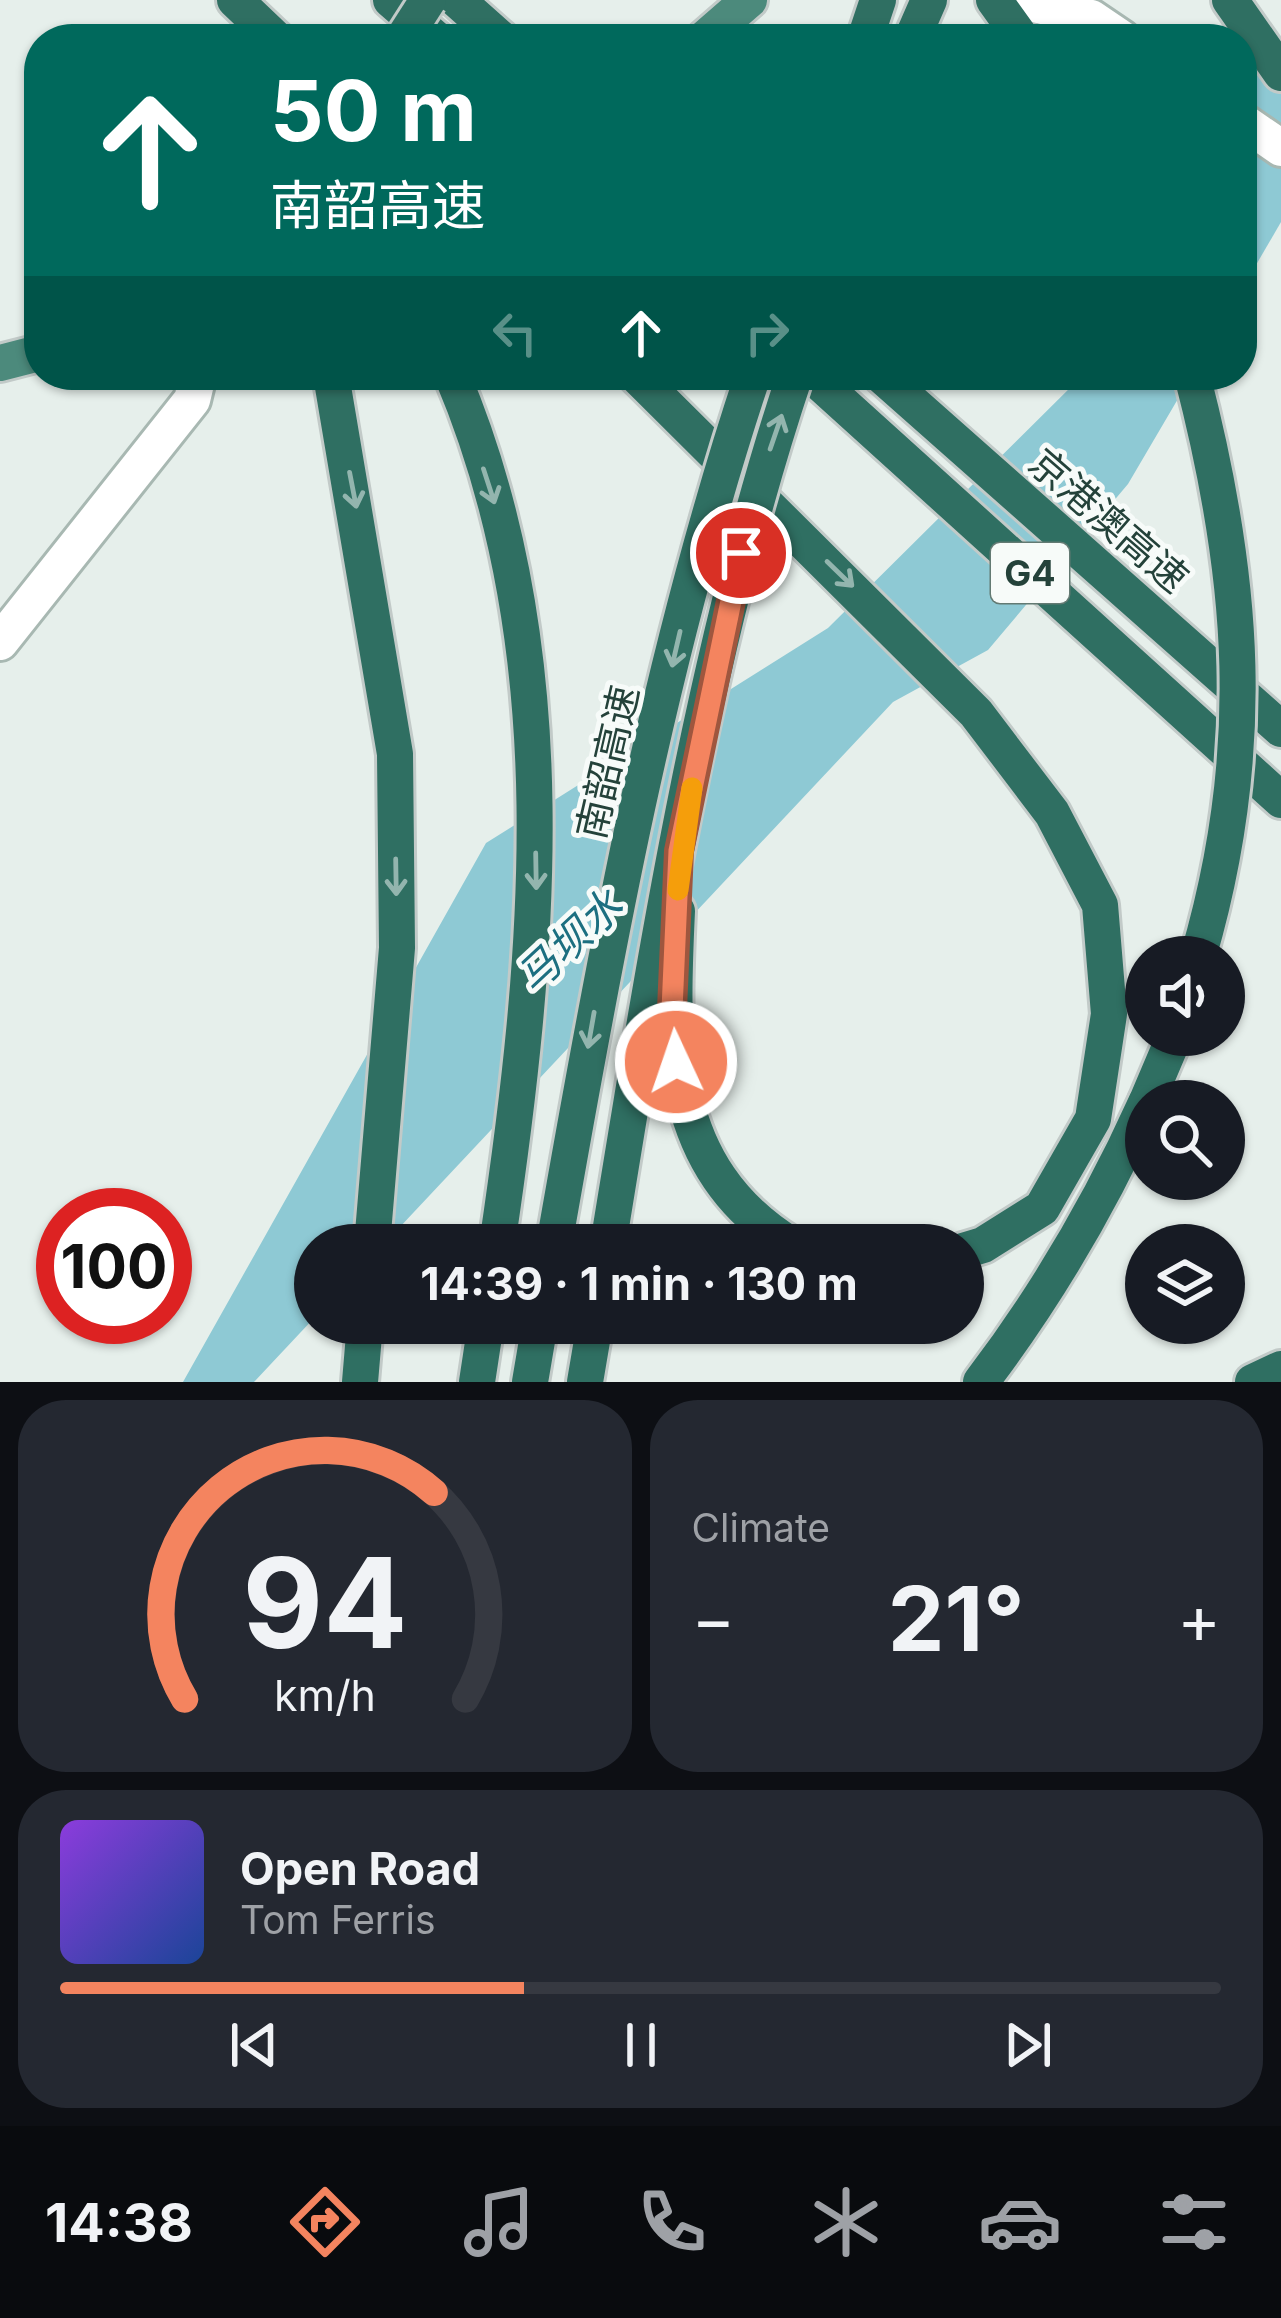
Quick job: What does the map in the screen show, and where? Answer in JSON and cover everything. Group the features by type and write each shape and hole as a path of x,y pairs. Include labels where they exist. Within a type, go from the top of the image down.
{"highway":[{"path":"391,0 419,24"},
{"path":"457,0 484,24"},
{"path":"721,24 749,0"},
{"path":"1257,39 1281,73"},
{"path":"334,390 395,754 398,948 374,1224"},
{"path":"457,390 506,539 534,717 536,896 499,1224"},
{"path":"651,390 976,713 1052,813 1100,905 1109,1014 1093,1119 1042,1208 984,1244"},
{"name":"南韶高速","path":"558,1224 622,884 706,514 748,390"},
{"path":"612,1224 679,851 750,510 790,390"},
{"name":"G4","path":"828,390 1281,800"},
{"name":"京港澳高速","path":"898,390 1276,724"},
{"path":"1195,390 1236,584 1240,751 1219,887 1204,936"},
{"path":"679,851 671,1032 681,1092 702,1149 737,1196 767,1224"},
{"path":"981,1382 1022,1328 1103,1198 1125,1149"},
{"path":"360,1382 363,1344"},
{"path":"477,1382 483,1344"},
{"path":"530,1382 536,1344"},
{"path":"585,1382 591,1344"},
{"path":"1253,1382 1281,1369"}],"street":[{"path":"1018,0 1100,24"},
{"path":"0,642 192,400 194,390"}],"water":[{"path":"1281,36 1281,222 1257,263 1257,74"},
{"name":"马坝水","path":"1068,390 1183,390 1128,484 988,650 893,702 403,1224 294,1224 294,1339 254,1382 183,1382 486,843 828,628"}],"slow traffic":[{"path":"678,890 679,851 692,788"}],"route":[{"path":"676,1062 671,1032 679,851 741,553"}]}
